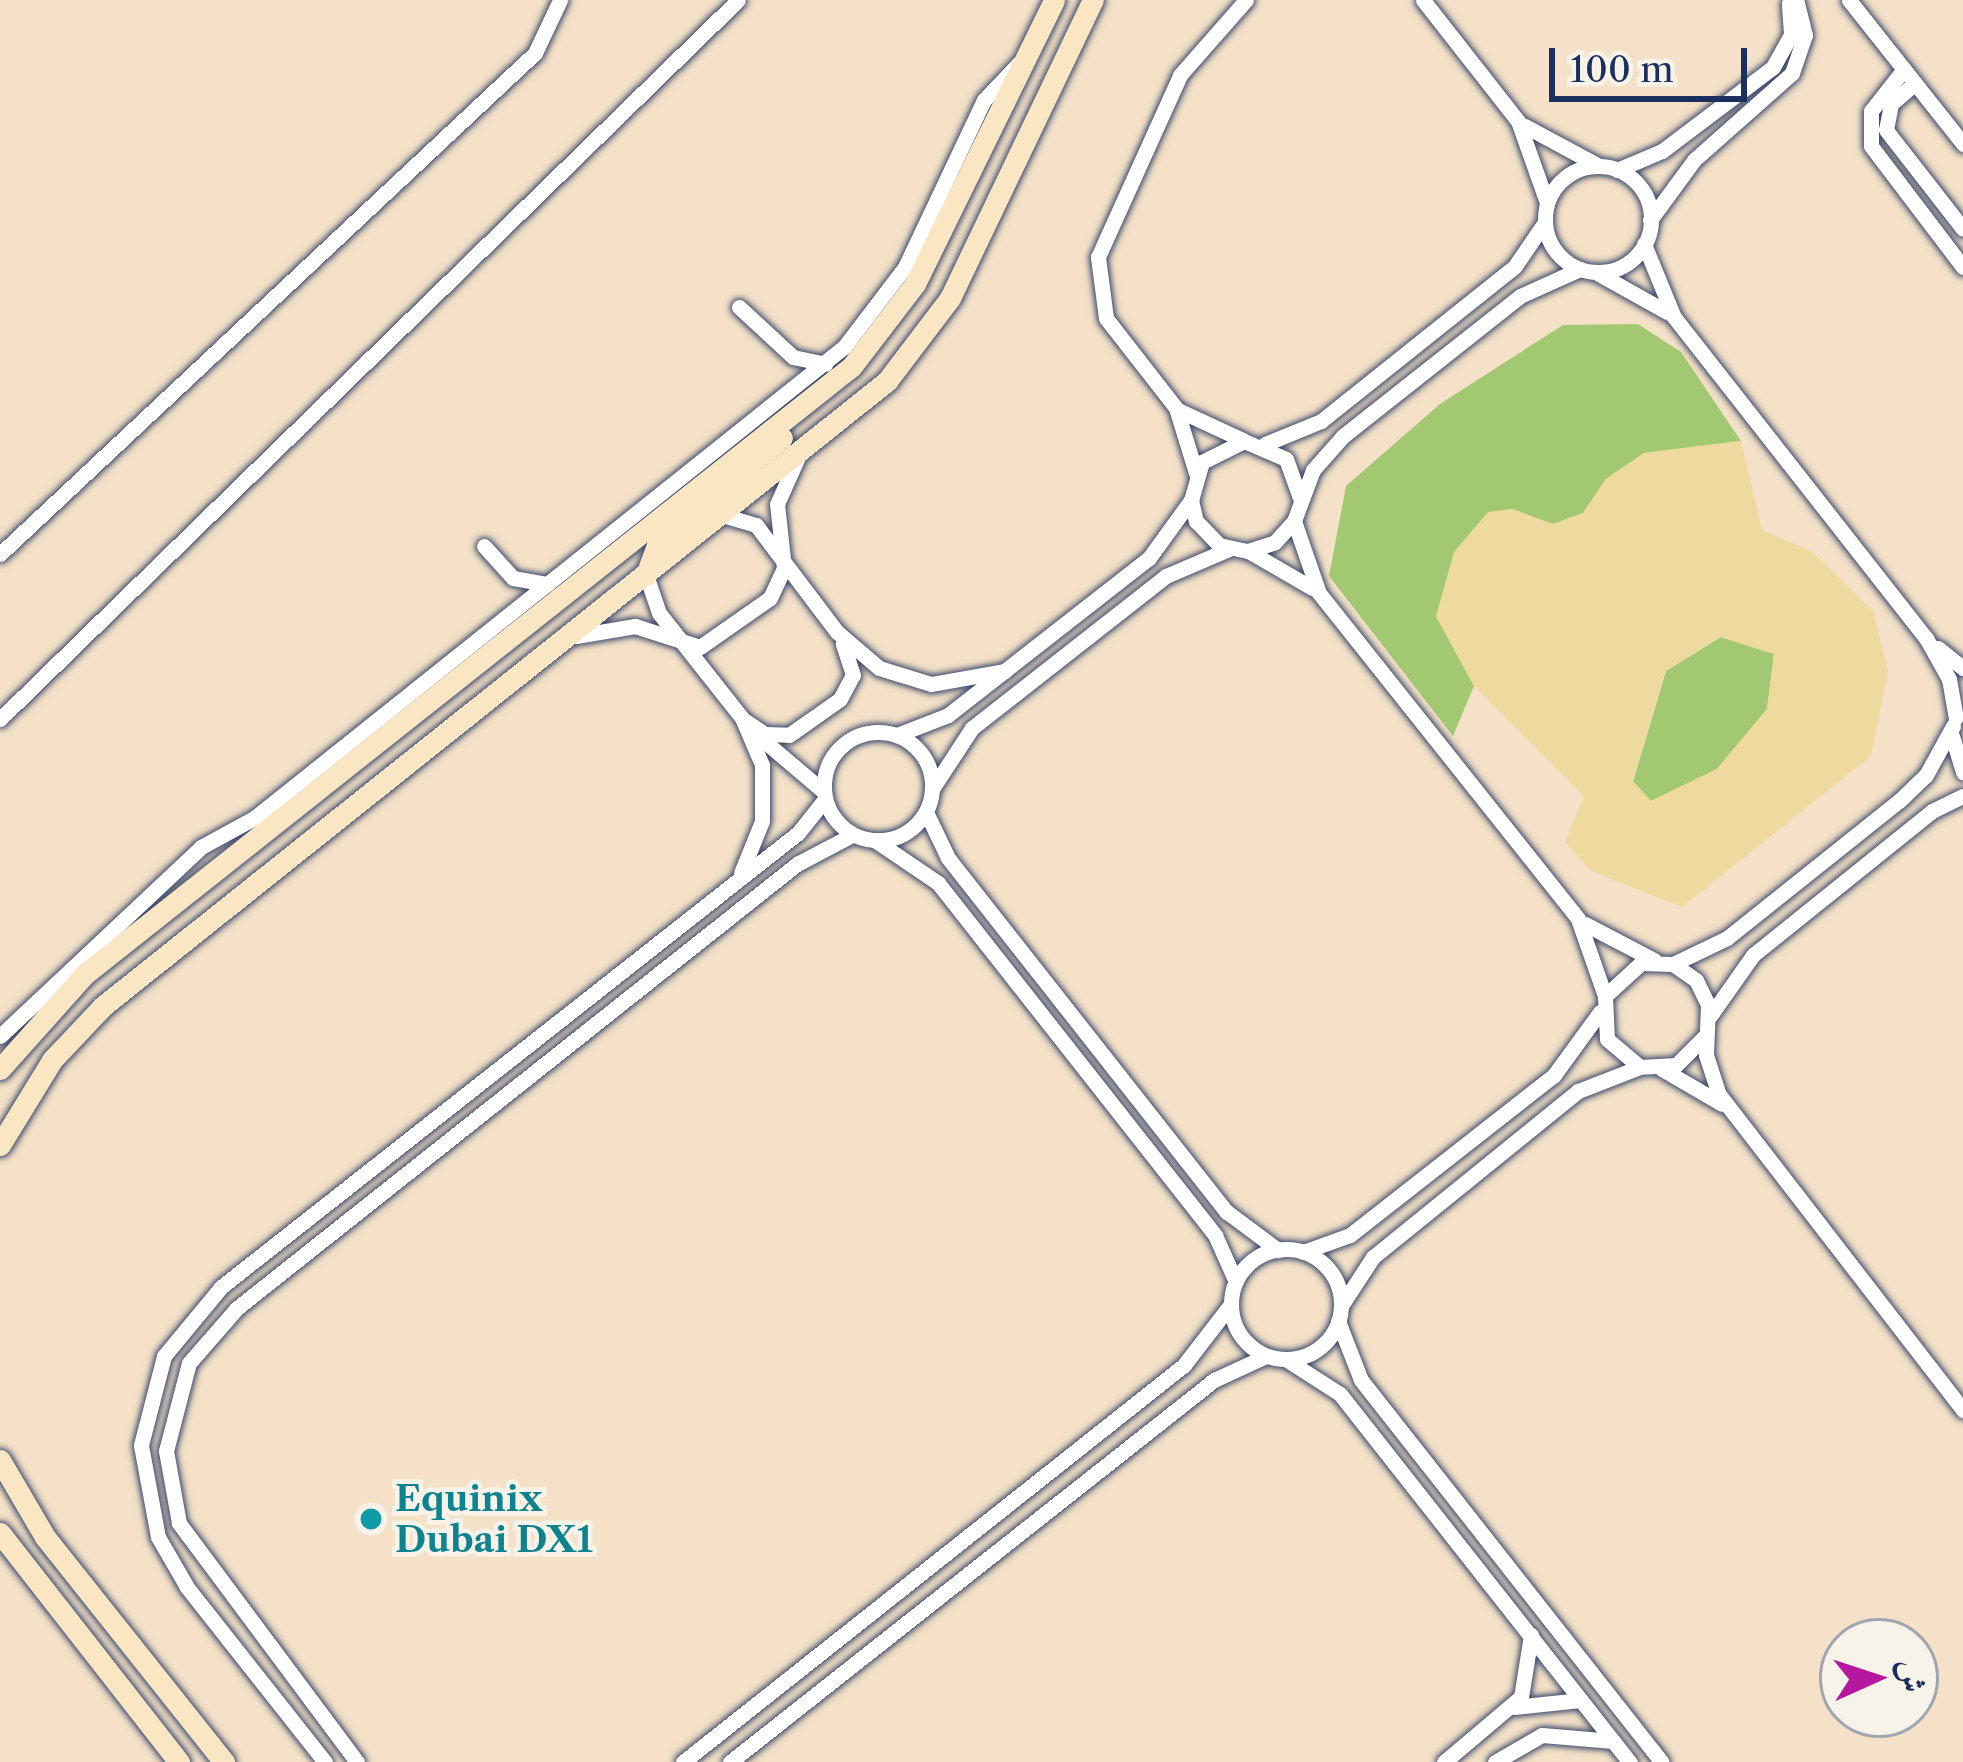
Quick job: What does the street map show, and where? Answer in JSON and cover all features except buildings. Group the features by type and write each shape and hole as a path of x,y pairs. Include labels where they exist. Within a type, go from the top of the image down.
{"street":[{"path":"0,554 535,52 560,0"},
{"path":"0,719 738,0"},
{"path":"0,1035 43,987 201,847 244,826 355,749 657,519 829,374 915,284 1054,0"},
{"path":"0,1145 41,1075 103,1006 798,457 887,381 936,320 1094,0"},
{"path":"323,1758 187,1586 158,1537 141,1445 164,1356 221,1287 798,833 824,795 828,764 845,742 870,732 897,735 948,715 1149,558 1191,500 1196,473 1176,408 1110,326 1099,297 1097,257 1180,75 1246,0"},
{"path":"1423,0 1518,121 1547,203 1545,222 1552,246 1587,271 1674,317"},
{"path":"1547,203 1562,180 1662,151 1773,67 1791,34 1792,0"},
{"path":"1191,500 1202,530 1229,549 1248,551 1275,542 1294,521 1300,498 1342,436 1520,296 1587,271 1619,268 1645,244 1651,220 1694,160 1792,73 1805,34 1792,0"},
{"path":"1850,0 1963,144"},
{"path":"1904,69 1871,111 1871,146 1963,267"},
{"path":"1915,83 1892,104 1886,130 1963,229"},
{"path":"1518,121 1609,168 1645,195 1651,220"},
{"path":"1264,444 1321,422 1515,266 1545,222"},
{"path":"1645,244 1674,317 1927,638 1949,679 1963,772"},
{"path":"740,307 793,357 829,374"},
{"path":"793,357 794,391"},
{"path":"0,1069 85,974 512,613 794,391 829,374"},
{"path":"829,374 821,405 654,545 646,574 658,613 776,758 824,795 852,835 876,841 938,883 1215,1235 1236,1282"},
{"path":"1176,408 1244,441 1264,444 1286,459 1300,498"},
{"path":"1196,473 1221,447 1244,441"},
{"path":"557,644 620,626 683,644 716,642 770,598 783,559 776,512 798,457"},
{"path":"657,519 724,514 756,525 837,632 853,666 840,699 789,735 765,734 742,718"},
{"path":"1294,521 1319,593 1578,919 1600,964 1606,1039 1640,1067"},
{"path":"484,546 513,578 547,584"},
{"path":"876,841 900,836 926,812 932,789 973,728 1166,576 1229,549"},
{"path":"1248,551 1319,593"},
{"path":"512,613 513,578"},
{"path":"837,632 879,668 917,682 1005,671"},
{"path":"1927,638 1963,668"},
{"path":"683,1762 1184,1365 1231,1304 1236,1282 1253,1260 1278,1250 1304,1252 1350,1235 1554,1075 1625,970 1665,962 1727,938 1900,800 1926,775 1957,716"},
{"path":"736,881 759,834 765,793 742,718"},
{"path":"897,735 923,757 932,789"},
{"path":"1662,1069 1688,1058 1753,955 1932,811 1963,796"},
{"path":"926,812 948,858 1227,1212 1278,1250"},
{"path":"358,1762 179,1523 166,1451 189,1363 237,1308 797,864 852,835"},
{"path":"1578,919 1696,980 1711,1075 1729,1110 1963,1409"},
{"path":"1287,1360 1324,1344 1373,1257 1578,1091 1640,1067 1662,1069 1729,1110"},
{"path":"1304,1252 1331,1273 1360,1380 1661,1762"},
{"path":"1231,1304 1237,1330 1266,1356 1287,1360 1340,1394 1630,1762"},
{"path":"730,1762 1214,1380 1266,1356"},
{"path":"0,1460 45,1537 224,1762"},
{"path":"0,1533 179,1762"},
{"path":"1444,1762 1514,1707 1531,1673 1531,1634"},
{"path":"1514,1707 1581,1700"},
{"path":"1495,1762 1542,1736 1613,1741"}],"green space":[{"path":"1638,324 1681,352 1741,441 1644,453 1606,479 1583,513 1553,524 1512,509 1436,616 1474,686 1453,736 1329,576 1346,486 1440,404 1563,325"},
{"path":"1721,637 1774,654 1767,709 1717,769 1651,801 1633,782 1666,671"}],"sand":[{"path":"1741,441 1762,530 1811,551 1873,611 1888,671 1871,756 1682,907 1591,871 1565,842 1584,796 1474,686 1436,616 1454,552 1488,512 1512,509 1553,524 1583,513 1606,479 1644,453","holes":["1720,637 1774,654 1767,709 1717,769 1651,801 1633,781 1665,671"]}],"place":[{"name":"Equinix Dubai DX1","path":"371,1519"}]}
